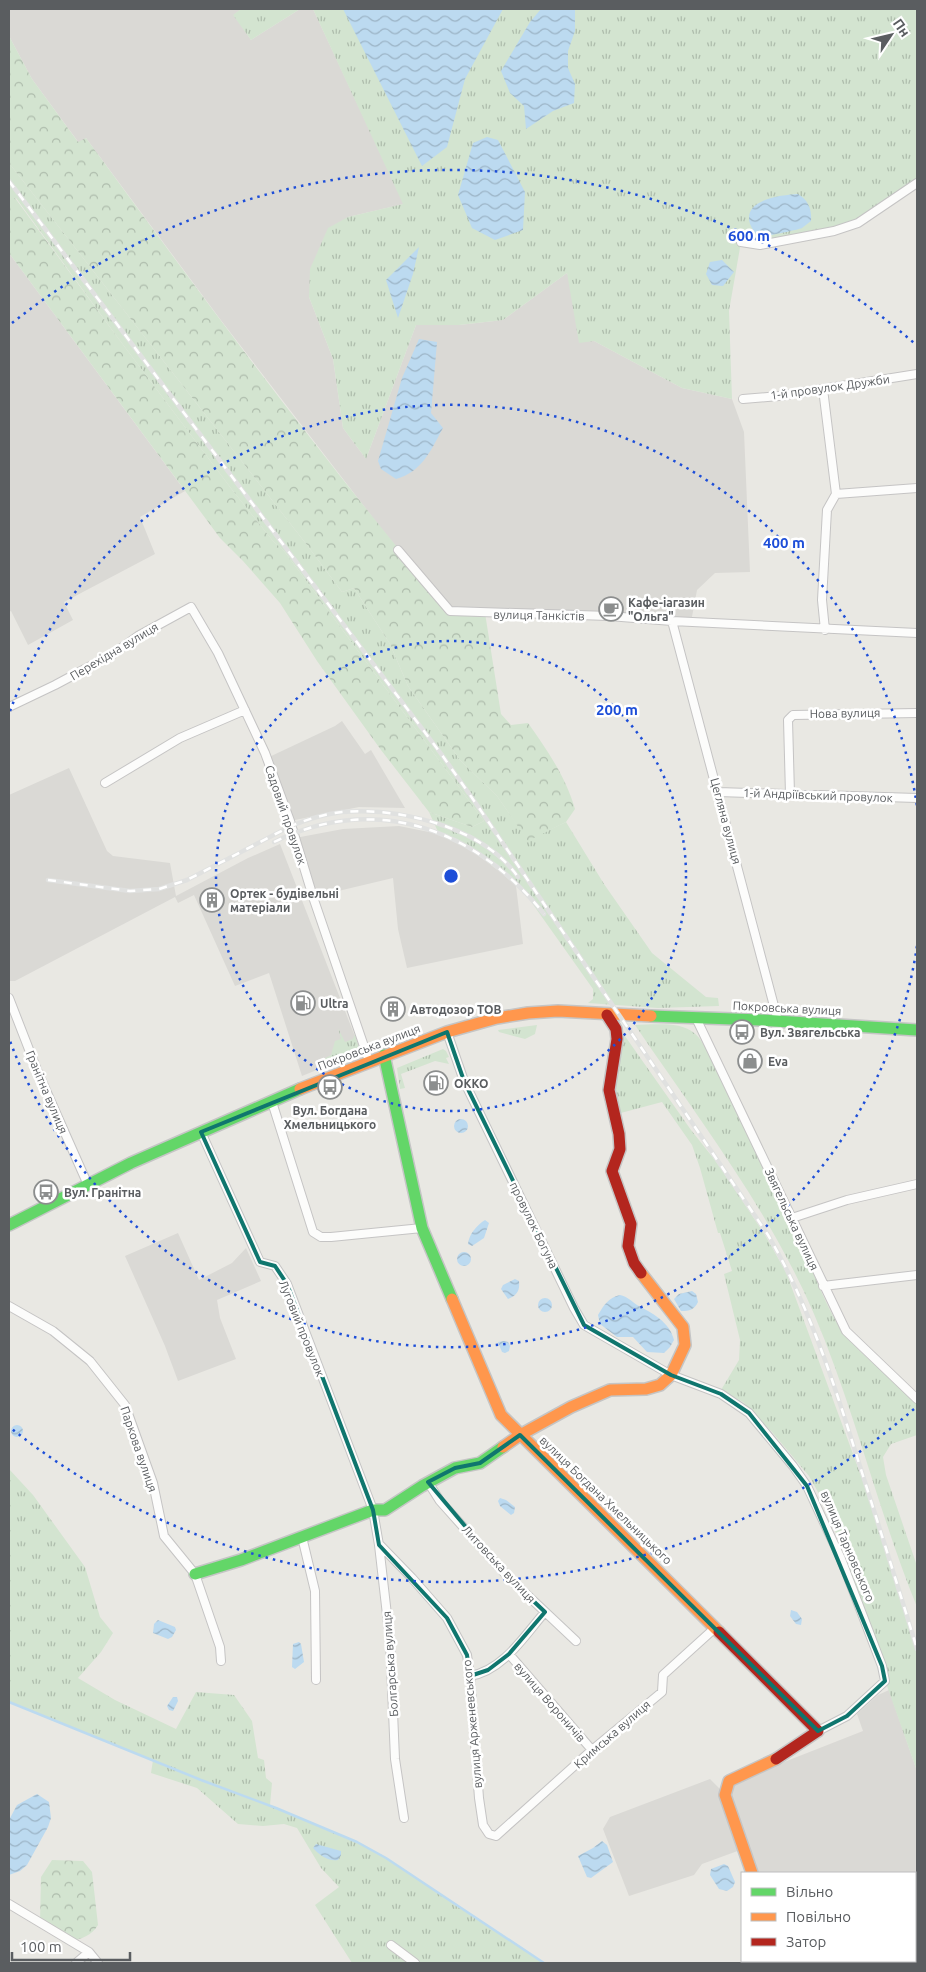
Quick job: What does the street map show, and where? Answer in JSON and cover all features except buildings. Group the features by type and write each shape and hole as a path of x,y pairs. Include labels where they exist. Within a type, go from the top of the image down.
{"main road":[{"name":"Покровська вулиця","path":"9,1225 88,1185 201,1132 384,1055 447,1032 497,1018 558,1011 607,1015 778,1021 917,1030"},
{"path":"195,1574 241,1560 373,1510 385,1510 428,1482 455,1468 480,1463 520,1435 571,1407 610,1390 646,1389 660,1385 671,1375 685,1345 683,1327 648,1284 634,1263 628,1246 631,1224 612,1171 620,1149 619,1134 609,1090 617,1040 616,1029 607,1015"},
{"name":"вулиця Богдана Хмельницького","path":"384,1055 422,1228 501,1415 716,1627 818,1731"},
{"path":"752,1872 725,1795 729,1781 772,1762 818,1731"}],"street":[{"path":"741,242 760,244 834,231 858,223 917,183"},
{"name":"1-й провулок Дружби","path":"742,399 824,389 917,374"},
{"path":"824,389 836,494 826,510 822,600 825,630"},
{"path":"836,494 917,488"},
{"name":"вулиця Танкістів","path":"398,550 450,611 609,616 825,630 917,633"},
{"name":"Перехідна вулиця","path":"9,708 113,654 138,636 191,607"},
{"name":"Садовий провулок","path":"191,607 218,653 265,754 288,816 313,897 369,1061"},
{"name":"Цегляна вулиця","path":"672,621 778,1021"},
{"path":"104,783 180,738 244,710"},
{"name":"Нова вулиця","path":"790,794 788,720 793,715 917,713"},
{"name":"1-й Андріївський провулок","path":"718,792 917,798"},
{"name":"Гранітна вулиця","path":"9,998 36,1070 88,1185"},
{"name":"Звягельська вулиця","path":"696,1018 846,1331 917,1399"},
{"name":"провулок Богуна","path":"447,1032 464,1081 584,1325 671,1375"},
{"path":"272,1102 313,1232 321,1237 331,1238 422,1228"},
{"name":"Луговий провулок","path":"201,1132 260,1262 275,1266 287,1284 373,1510"},
{"path":"792,1218 848,1200 917,1184"},
{"path":"823,1286 917,1275"},
{"name":"Паркова вулиця","path":"9,1306 53,1331 90,1361 125,1405 153,1483 164,1536 195,1574 220,1647 221,1661"},
{"name":"вулиця Тарновського","path":"671,1375 721,1394 749,1413 794,1466 807,1486 841,1560 882,1666 884,1681 847,1716 818,1731"},
{"name":"Литовська вулиця","path":"428,1482 440,1501 507,1576 576,1641"},
{"name":"Болгарська вулиця","path":"373,1510 390,1641 395,1759 404,1818"},
{"path":"302,1537 315,1591 316,1680"},
{"name":"вулиця Арженевського","path":"379,1545 412,1578 447,1618 467,1655 478,1798 483,1825 489,1834 496,1836"},
{"path":"470,1676 488,1670 509,1654 545,1612"},
{"name":"Кримська вулиця","path":"496,1836 592,1750 662,1692 663,1675 716,1627"},
{"name":"вулиця Вороничів","path":"509,1654 592,1750"},
{"path":"9,1904 89,1952 98,1963"},
{"path":"391,1945 415,1963"},
{"path":"76,1963 89,1952"}],"highlighted area":[{"path":"447,1032 464,1081 584,1325 671,1375 721,1394 749,1413 807,1486 882,1666 885,1681 847,1716 818,1731 520,1435 480,1463 455,1468 428,1482 507,1576 545,1612 509,1654 488,1670 470,1676 467,1655 447,1618 379,1545 373,1510 287,1284 275,1266 260,1262 201,1132"}],"shaded area":[{"path":"9,9 241,9 234,15 251,40 300,9 313,9 404,204 348,217 309,297 333,359 343,428 366,459 416,325 459,325 503,320 567,273 594,341 682,388 732,399 744,432 750,572 715,573 697,590 691,622 450,611 380,527 220,319 86,138 79,143 32,79 9,36"},
{"path":"9,253 185,491 140,517 155,554 64,602 73,620 28,645 11,611 9,612"},
{"path":"342,721 365,754 371,750 405,808 359,807 290,821 267,758"},
{"path":"69,768 107,851 113,856 170,863 176,896 248,858 280,844 361,1052 302,1076 269,973 235,986 194,895 178,903 175,897 15,981 9,981 9,795"},
{"path":"399,826 439,834 471,850 516,886 523,944 407,968 398,929 393,878 313,897 295,838 343,829"},
{"path":"178,1233 199,1280 232,1263 246,1248 261,1281 217,1300 220,1318 236,1359 178,1381 165,1346 125,1256"},
{"path":"889,1690 917,1771 917,1963 782,1962 916,1962 916,1872 752,1872 743,1849 702,1864 694,1875 629,1896 603,1829 610,1817 710,1779 725,1794 729,1781 779,1764 863,1731 857,1714 878,1695"}],"green space":[{"path":"241,9 300,9 251,40 233,15"},
{"path":"313,9 917,9 917,183 858,223 760,245 741,242 729,311 732,399 682,388 594,341 579,343 567,273 503,320 459,325 416,325 366,459 343,428 333,359 309,297 310,269 328,228 348,217 403,204"},
{"path":"9,36 32,79 78,142 86,138 264,378 402,554 450,611 485,613 501,714 511,725 528,723 555,764 567,786 575,809 566,822 528,841 497,796 460,760 408,686 390,644 354,588 342,592 9,163"},
{"path":"9,163 342,592 354,588 390,644 408,686 460,760 497,796 528,840 566,822 604,884 652,953 706,997 718,998 719,1006 658,1008 588,1003 593,999 593,989 527,896 501,872 471,850 439,834 429,812 472,827 484,821 284,551 273,541 233,491 115,334 16,198 9,198"},
{"path":"9,198 15,198 233,491 273,541 284,551 484,821 472,827 429,812 381,750 317,661 280,603 220,538 9,253"},
{"path":"537,1025 535,1034 525,1039 499,1032 498,1030"},
{"path":"635,1025 674,1025 688,1029 703,1043 837,1323 852,1343 917,1404 917,1435 891,1444 883,1457 886,1475 917,1566 917,1607 890,1534 829,1350 796,1276 776,1238 732,1166"},
{"path":"338,1028 345,1042 353,1039 355,1034 360,1052 352,1056 344,1055 319,1066 320,1061 331,1055 335,1041 341,1039"},
{"path":"620,1029 691,1130 718,1164 765,1235 786,1272 867,1492 917,1654 917,1771 887,1686 886,1673 876,1641 823,1501 809,1476 772,1432 743,1402 721,1390 739,1360 740,1340 724,1274 732,1271 720,1233 718,1233 692,1145 662,1102 617,1114 612,1081"},
{"path":"443,1049 449,1057 446,1058 449,1064 435,1061 401,1074 405,1088 400,1089 397,1068"},
{"path":"9,1469 33,1495 85,1567 100,1617 113,1633 101,1652 78,1678 115,1700 176,1729 196,1692 234,1695 252,1721 258,1758 264,1760 266,1778 272,1783 270,1805 357,1842 386,1858 544,1963 352,1963 315,1905 339,1887 321,1868 297,1828 284,1824 263,1826 238,1824 197,1788 151,1773 153,1760 9,1702"},
{"path":"52,1860 83,1861 92,1872 98,1925 90,1934 83,1938 71,1941 40,1923 41,1877"}],"water":[{"path":"343,9 503,9 465,79 447,147 422,166"},
{"path":"541,9 575,9 575,31 568,51 568,68 575,84 574,103 553,111 526,129 524,106 510,93 501,71 530,22"},
{"path":"487,137 498,140 525,192 523,230 495,240 472,228 458,195 473,143"},
{"path":"798,194 809,205 811,221 802,228 788,232 763,236 755,233 750,224 749,216 757,204 774,197"},
{"path":"419,247 413,274 398,318 386,280"},
{"path":"722,260 734,272 723,286 712,285 706,274 710,262"},
{"path":"419,339 437,342 431,413 443,428 430,452 419,466 405,476 396,479 381,469 378,461 402,378"},
{"path":"461,1119 466,1121 468,1126 466,1131 461,1133 456,1131 454,1126 456,1121"},
{"path":"485,1220 489,1223 484,1238 472,1246 468,1244 474,1230"},
{"path":"461,1252 467,1252 471,1259 467,1266 461,1266 457,1262 457,1256"},
{"path":"515,1279 519,1281 518,1290 514,1296 508,1299 501,1289 503,1285"},
{"path":"692,1291 696,1294 698,1302 691,1310 681,1311 674,1299 679,1294"},
{"path":"620,1295 654,1315 669,1328 674,1340 664,1353 647,1352 633,1337 617,1337 600,1324 598,1315 602,1308 609,1300"},
{"path":"545,1298 550,1300 552,1305 550,1310 545,1312 540,1310 538,1305 540,1300"},
{"path":"498,1342 508,1342 510,1346 509,1351 505,1353 502,1352"},
{"path":"15,1425 19,1425 23,1431 19,1437 15,1437 11,1433 11,1429"},
{"path":"500,1498 515,1507 514,1513 511,1515 500,1506 498,1501"},
{"path":"791,1610 797,1612 802,1619 801,1625 796,1624 790,1616"},
{"path":"158,1620 175,1627 176,1630 172,1637 168,1639 153,1633 154,1624"},
{"path":"299,1642 304,1662 295,1669 292,1667 293,1644"},
{"path":"173,1697 177,1697 178,1701 173,1711 169,1710 167,1706"},
{"path":"37,1794 49,1802 51,1818 48,1827 27,1865 20,1871 9,1875 9,1820 17,1805"},
{"path":"602,1841 607,1845 613,1862 591,1878 587,1877 578,1856"},
{"path":"316,1844 341,1851 341,1855 338,1860 328,1859 313,1848"},
{"path":"724,1864 728,1866 735,1882 733,1887 727,1891 719,1889 710,1875 711,1869"}],"waterway":[{"path":"9,1702 357,1842 386,1858 544,1963"}],"railway":[{"path":"9,181 442,755 768,1235 796,1289 830,1373 917,1649"},
{"path":"48,880 130,891 159,889 187,880 297,823 336,813 365,811 414,817 462,833 484,845 503,860 518,877"},
{"path":"274,842 312,827 350,820 386,820 422,827 456,841 487,860 517,884 544,914"}],"traffic: fast":[{"path":"651,1016 760,1020 917,1030"},
{"path":"384,1055 422,1228 452,1299"},
{"path":"9,1225 131,1163 300,1089"},
{"path":"195,1574 241,1560 373,1510 385,1510 422,1486 455,1468 480,1463 503,1447"}],"traffic: slow":[{"path":"300,1089 447,1032 497,1018 558,1011 651,1016"},
{"path":"503,1447 520,1435 571,1407 610,1390 646,1389 660,1385 671,1375 685,1345 683,1327 641,1273"},
{"path":"452,1299 501,1415 719,1632"},
{"path":"752,1872 725,1795 729,1781 776,1759"}],"traffic: jam":[{"path":"607,1015 616,1029 617,1039 609,1090 619,1134 620,1149 612,1171 631,1224 628,1246 634,1263 641,1273"},
{"path":"719,1632 818,1731 776,1759"}],"place":[{"name":"Кафе-іагазин \"Ольга\"","path":"611,609"},
{"name":"Ортек - будівельні матеріали","path":"212,900"},
{"name":"Ultra","path":"303,1003"},
{"name":"Автодозор ТОВ","path":"393,1009"},
{"name":"Вул. Звягельська","path":"742,1032"},
{"name":"Eva","path":"750,1061"},
{"name":"ОККО","path":"436,1083"},
{"name":"Вул. Богдана Хмельницького","path":"330,1087"},
{"name":"Вул. Гранітна","path":"46,1192"}]}
